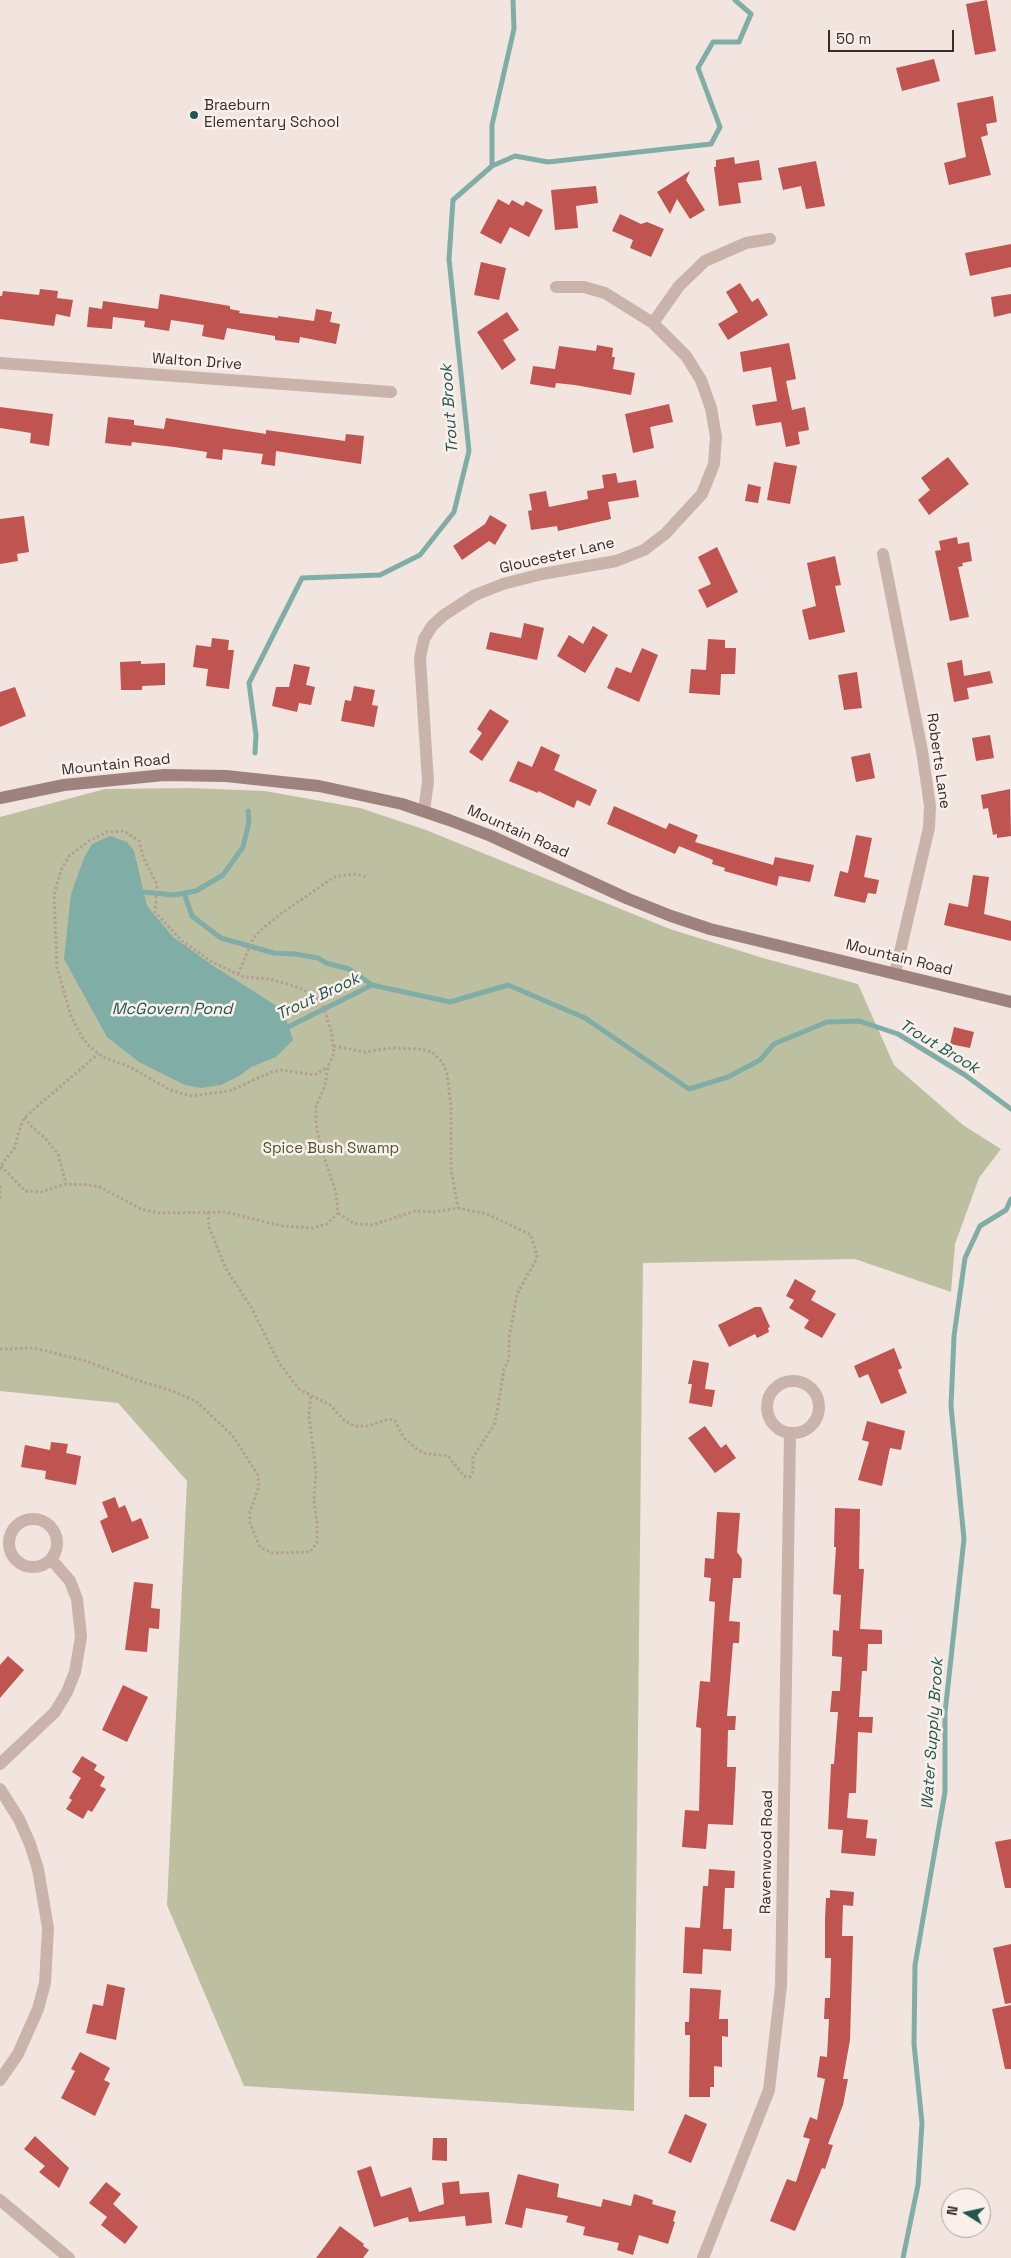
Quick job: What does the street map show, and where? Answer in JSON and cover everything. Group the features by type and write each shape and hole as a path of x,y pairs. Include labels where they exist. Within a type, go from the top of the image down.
{"main road":[{"name":"Mountain Road","path":"0,798 111,779 164,775 226,776 320,786 424,811 491,836 626,898 671,916 779,946 1011,1002"}],"street":[{"path":"653,323 679,286 705,261 746,243 770,238"},
{"name":"Gloucester Lane","path":"424,811 428,782 420,658 424,639 432,626 444,615 475,596 504,584 542,574 616,561 644,550 665,534 702,494 714,464 716,437 711,408 701,380 686,356 653,323 605,293 584,287 556,287"},
{"name":"Walton Drive","path":"0,363 391,392"},
{"name":"Roberts Lane","path":"883,554 922,751 930,806 929,828 896,973"},
{"path":"799,1382 809,1386 815,1393 820,1410 814,1423 808,1429 790,1434 776,1427 770,1420 768,1402 774,1390 781,1384 799,1382"},
{"name":"Ravenwood Road","path":"703,2258 769,2090 781,1986 790,1434"},
{"path":"0,1764 54,1712 67,1692 75,1672 80,1637 77,1599 70,1581 51,1559"},
{"path":"0,1789 30,1844 38,1869 48,1928 45,1983 38,2009 18,2054 0,2080"},
{"path":"0,2200 69,2258"}],"path":[{"path":"328,1067 314,1075 282,1070 272,1072 229,1091 192,1096 170,1090 130,1068 98,1054 82,1037 71,1016 57,968 54,895 61,870 69,856 89,840 107,832 124,831 139,840 144,859 157,884 155,912 182,942 212,962 244,977 270,979 294,986 309,992 322,1002 334,1046 333,1058 328,1067 325,1086 316,1106 316,1119 321,1148 336,1192 338,1213"},
{"path":"238,974 253,939 262,929 321,884 341,876 355,874 367,877"},
{"path":"334,1046 365,1052 391,1048 421,1049 432,1052 442,1062 447,1073 451,1107 451,1170 458,1208"},
{"path":"98,1054 30,1112 21,1125 14,1149 0,1168 25,1191 41,1192 66,1184 100,1187 133,1206 149,1212 226,1212 282,1226 312,1228 327,1224 338,1213"},
{"path":"26,1118 30,1125 45,1138 58,1154 66,1184"},
{"path":"0,1186 0,1200"},
{"path":"208,1212 208,1227 225,1267 251,1307 279,1363 299,1389 330,1405 349,1423 367,1426 388,1419 395,1421 404,1438 418,1450 423,1453 448,1456 467,1477 472,1475 472,1462 476,1452 494,1425 504,1369 509,1359 509,1338 513,1306 517,1294 534,1267 537,1256 534,1242 528,1232 487,1214 458,1208 434,1212 415,1211 372,1225 353,1223 338,1213"},
{"path":"0,1349 34,1348 86,1361 136,1380 173,1391 197,1402 233,1436 258,1475 259,1486 250,1512 250,1523 260,1547 272,1553 310,1552 317,1543 314,1501 316,1472 309,1416 311,1395"}],"green space":[{"name":"Spice Bush Swamp","path":"189,788 265,791 360,808 426,830 670,929 763,958 858,984 894,1065 963,1125 1001,1149 979,1178 955,1244 951,1292 855,1259 643,1263 634,2111 244,2086 167,1905 187,1481 118,1403 0,1391 0,817 105,789"}],"water":[{"name":"McGovern Pond","path":"110,836 127,842 134,851 147,906 173,937 212,965 283,1010 293,1040 276,1057 251,1067 239,1076 221,1085 201,1088 185,1085 139,1062 107,1037 64,959 71,894 84,858 92,844"}],"building":[{"path":"987,0 996,51 975,55 966,4"},
{"path":"934,59 940,81 902,91 896,68"},
{"path":"993,96 997,122 986,124 988,135 981,137 991,175 949,185 944,163 966,157 957,103"},
{"path":"734,157 735,164 759,160 762,180 738,183 741,203 719,206 714,167 716,167 716,160"},
{"path":"816,161 825,206 806,209 801,186 783,190 778,168"},
{"path":"690,171 686,180 705,210 690,219 677,199 670,214 657,192"},
{"path":"596,186 598,203 576,206 578,228 555,230 551,190"},
{"path":"498,199 509,205 512,200 523,206 526,201 543,210 529,237 510,227 501,244 480,233"},
{"path":"620,214 641,224 647,222 664,229 651,257 630,248 633,240 612,231"},
{"path":"1011,244 1011,267 970,276 965,253"},
{"path":"481,262 506,268 499,300 474,295"},
{"path":"740,283 752,302 758,298 768,315 728,340 718,324 738,312 726,292"},
{"path":"40,289 58,291 57,298 73,300 70,317 56,314 54,326 0,319 0,296 2,296 3,291 39,295"},
{"path":"160,294 230,306 230,309 240,311 239,313 278,318 278,316 314,321 316,309 332,312 330,322 340,324 336,344 300,337 299,343 275,340 275,336 227,328 224,340 202,336 204,325 171,320 169,331 144,327 145,321 113,317 112,329 87,327 89,307 102,309 103,301 158,309"},
{"path":"1011,294 1011,313 994,317 991,297"},
{"path":"507,312 519,330 503,340 516,360 502,370 477,332"},
{"path":"789,343 796,379 786,381 792,410 805,407 809,430 798,432 800,444 786,447 781,422 756,426 752,405 777,401 771,367 743,372 740,352"},
{"path":"597,345 613,348 612,357 615,357 613,369 635,373 631,395 575,385 556,383 555,388 530,384 533,366 555,369 559,346 596,351"},
{"path":"669,404 673,422 650,427 654,448 633,453 625,414"},
{"path":"0,407 53,414 49,446 30,443 31,433 0,428"},
{"path":"108,417 134,420 134,425 164,429 166,418 266,434 266,430 345,441 346,434 364,436 361,464 276,451 275,466 261,464 263,454 223,449 222,460 206,458 207,452 174,447 132,442 131,446 105,443"},
{"path":"948,457 969,484 929,515 918,500 930,490 921,478"},
{"path":"774,462 797,466 790,504 767,500"},
{"path":"616,473 618,483 636,480 639,497 608,502 611,519 558,531 557,526 531,530 528,511 532,510 529,494 546,491 549,507 588,499 587,491 604,488 602,475"},
{"path":"748,484 761,487 758,503 745,501"},
{"path":"490,515 507,525 495,545 489,541 462,560 453,546 485,524"},
{"path":"24,516 29,552 17,554 18,561 0,564 0,519"},
{"path":"957,537 958,544 969,542 972,561 962,563 963,566 958,567 969,617 950,621 935,551 941,550 939,541"},
{"path":"717,547 738,592 707,608 698,590 711,584 698,557"},
{"path":"835,556 841,585 835,586 845,632 809,640 802,610 816,606 807,563"},
{"path":"524,623 544,628 537,660 486,649 490,632 521,638"},
{"path":"593,626 608,635 585,673 557,656 569,635 583,644"},
{"path":"212,638 229,640 228,650 234,650 229,689 206,686 208,669 193,667 196,645 211,647"},
{"path":"708,639 725,640 725,648 736,648 735,674 721,674 720,695 689,693 691,669 706,670"},
{"path":"642,648 658,655 639,702 607,688 616,667 631,673"},
{"path":"962,660 964,676 990,671 993,683 967,688 969,699 954,702 947,663"},
{"path":"141,661 141,664 165,663 165,685 142,686 142,690 121,690 120,662"},
{"path":"294,664 310,667 306,685 315,687 311,705 299,703 297,712 272,706 276,687 289,687"},
{"path":"857,672 862,708 844,710 838,675"},
{"path":"354,686 375,690 372,705 378,706 374,727 341,721 345,700 351,701"},
{"path":"15,687 26,716 0,727 0,692"},
{"path":"490,709 509,721 482,761 469,752 482,733 477,729"},
{"path":"990,735 994,758 976,761 972,738"},
{"path":"541,746 560,755 554,770 597,790 590,806 577,800 574,808 538,791 538,793 509,781 518,761 532,767"},
{"path":"870,753 875,778 856,782 851,757"},
{"path":"1010,789 1011,836 997,838 997,834 993,835 988,808 983,809 981,795"},
{"path":"614,806 666,829 669,823 698,835 695,842 735,854 773,865 775,857 814,865 810,882 779,876 777,886 724,871 725,868 712,864 713,860 679,846 675,854 607,824"},
{"path":"856,835 872,838 864,877 879,880 876,894 868,893 865,903 834,896 840,871 848,873"},
{"path":"973,875 989,877 984,914 1011,921 1011,941 944,925 949,903 968,907"},
{"path":"954,1027 974,1032 970,1048 950,1044"},
{"path":"795,1279 816,1291 811,1300 836,1314 822,1338 804,1328 809,1320 789,1308 794,1300 786,1296"},
{"path":"755,1307 761,1307 770,1327 768,1328 769,1332 757,1338 755,1334 729,1347 718,1325"},
{"path":"894,1348 902,1368 898,1370 907,1393 881,1404 868,1374 859,1378 854,1366"},
{"path":"693,1360 709,1363 705,1389 715,1390 712,1407 689,1403 692,1384 688,1384"},
{"path":"867,1421 905,1431 901,1450 890,1448 882,1486 858,1480 869,1442 862,1440"},
{"path":"705,1426 721,1448 726,1444 736,1458 715,1473 688,1438"},
{"path":"51,1442 68,1444 66,1453 81,1456 76,1485 45,1479 46,1471 21,1467 25,1445 50,1450"},
{"path":"115,1497 119,1508 125,1505 132,1522 141,1518 149,1538 112,1553 100,1521 108,1517 102,1502"},
{"path":"835,1508 860,1509 859,1569 864,1569 860,1629 882,1630 882,1644 868,1644 867,1671 862,1671 859,1717 873,1717 872,1733 858,1732 856,1793 849,1793 847,1818 868,1820 866,1838 877,1839 875,1856 841,1853 843,1830 828,1829 831,1764 834,1764 838,1712 830,1712 832,1691 840,1691 842,1657 832,1656 833,1630 839,1631 841,1595 833,1594 836,1547 834,1547"},
{"path":"717,1512 740,1513 737,1552 742,1559 741,1578 733,1578 729,1621 740,1622 739,1643 733,1643 727,1716 736,1716 735,1730 728,1730 727,1767 736,1767 733,1825 708,1824 706,1849 682,1847 685,1810 699,1811 701,1728 696,1727 700,1681 710,1682 715,1602 709,1601 711,1578 704,1577 705,1558 714,1559"},
{"path":"134,1582 153,1584 151,1608 160,1609 159,1629 149,1628 147,1652 125,1650"},
{"path":"8,1656 24,1670 0,1698 0,1665"},
{"path":"123,1685 148,1697 127,1742 102,1730"},
{"path":"82,1756 97,1765 94,1770 105,1777 100,1786 106,1789 92,1812 88,1810 83,1819 66,1809 72,1800 69,1798 81,1778 72,1772"},
{"path":"1011,1839 1011,1888 1005,1888 995,1842"},
{"path":"709,1869 735,1871 734,1888 725,1888 723,1929 732,1929 731,1951 703,1949 702,1974 683,1973 685,1927 700,1928 703,1886 708,1886"},
{"path":"830,1890 854,1892 853,1906 843,1905 842,1936 853,1936 850,2040 843,2079 848,2079 843,2105 828,2144 833,2145 825,2169 822,2168 795,2231 770,2221 787,2179 796,2182 810,2139 803,2137 810,2117 817,2120 825,2079 817,2077 820,2056 827,2057 829,2019 824,2019 825,1998 830,1998 831,1958 825,1958 825,1919 826,1898 830,1898"},
{"path":"1011,1944 1011,2003 1005,2004 993,1948"},
{"path":"107,1984 125,1988 116,2040 86,2033 93,2004 103,2006"},
{"path":"690,1988 721,1990 719,2019 728,2019 728,2037 722,2036 722,2067 714,2066 714,2087 710,2087 710,2097 689,2097 690,2035 685,2035 685,2022 689,2022"},
{"path":"1011,2005 1011,2069 1005,2069 992,2009"},
{"path":"80,2052 110,2068 104,2080 110,2083 95,2116 61,2098 75,2071 71,2069"},
{"path":"685,2114 707,2124 691,2163 668,2153"},
{"path":"35,2136 69,2168 59,2188 39,2172 45,2166 24,2149"},
{"path":"433,2138 447,2138 447,2161 432,2160"},
{"path":"371,2166 381,2197 411,2187 419,2212 444,2204 442,2183 459,2181 460,2194 489,2192 492,2223 466,2226 465,2216 409,2222 408,2217 374,2227 357,2171"},
{"path":"518,2174 559,2184 557,2197 601,2207 603,2199 631,2206 634,2194 653,2200 652,2204 676,2211 673,2221 675,2222 668,2244 639,2235 633,2255 617,2250 619,2243 583,2235 585,2227 566,2222 568,2216 526,2208 522,2228 505,2224"},
{"path":"106,2182 121,2194 113,2204 138,2227 125,2244 101,2225 107,2217 89,2203"},
{"path":"340,2226 369,2250 363,2258 316,2258"}],"waterway":[{"name":"Trout Brook","path":"255,753 256,735 249,683 302,578 380,575 420,555 454,512 469,451 449,259 453,200 492,166 492,125 514,29 513,0"},
{"name":"Trout Brook","path":"492,166 515,156 548,162 711,144 720,127 698,68 713,42 739,42 751,14 735,0"},
{"name":"Trout Brook","path":"138,894 144,892 174,895 196,891 223,875 243,847 249,822 248,811"},
{"path":"184,893 192,916 221,938 274,953 318,958 326,963 349,969 372,985"},
{"name":"Trout Brook","path":"284,1029 372,985 450,1002 508,985 585,1018 689,1089 728,1077 760,1060 774,1044 827,1022 859,1021 898,1034 965,1075 1011,1109"},
{"name":"Water Supply Brook","path":"903,2258 918,2185 922,2123 914,2044 915,1965 945,1792 945,1713 964,1539 951,1406 954,1336 965,1258 980,1226 1006,1210 1011,1199"}],"place":[{"name":"Braeburn Elementary School","path":"194,115"}]}
